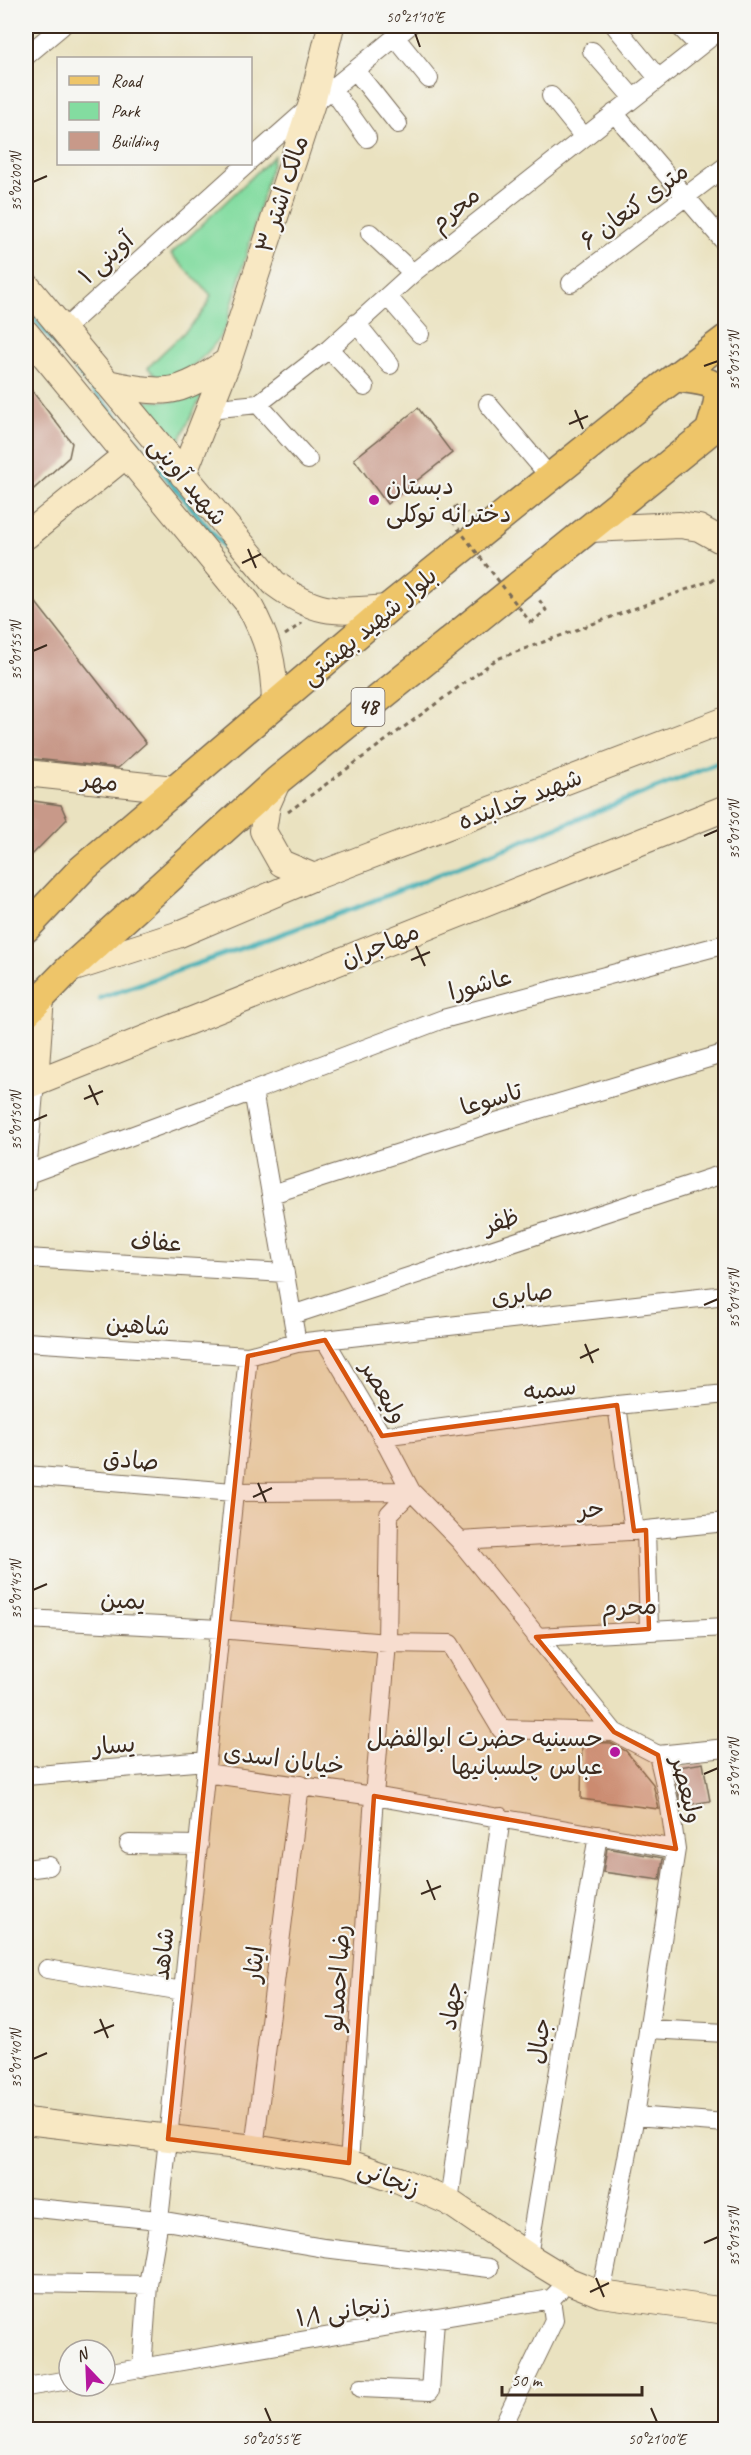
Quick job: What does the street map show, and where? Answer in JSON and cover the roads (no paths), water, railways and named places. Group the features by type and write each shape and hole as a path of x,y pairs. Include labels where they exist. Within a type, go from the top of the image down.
{"main road":[{"name":"بلوار شهید بهشتی","path":"26,928 81,870 388,608 675,377 726,339"},
{"path":"675,377 704,380 717,388 720,400 718,424"},
{"name":"48","path":"33,1004 278,780 718,424"}],"street":[{"path":"26,56 62,26"},
{"name":"مالک اشتر ۳","path":"183,475 228,362 311,106 331,26"},
{"path":"615,26 658,78"},
{"path":"680,26 699,46"},
{"name":"محرم","path":"258,404 329,349 413,273 724,26"},
{"path":"252,158 402,31 429,80"},
{"path":"592,51 633,98"},
{"path":"355,70 399,124"},
{"path":"332,89 367,138"},
{"path":"550,96 584,137"},
{"path":"614,113 726,244"},
{"name":"آوینی ۱","path":"63,330 246,165"},
{"name":"۶ متری کنعان","path":"571,284 726,166"},
{"path":"370,232 413,273"},
{"name":"شهید آوینی","path":"26,285 274,583 296,600 320,610 354,611 388,608"},
{"path":"388,297 420,334"},
{"path":"356,323 390,365"},
{"name":"شهید آوینی","path":"26,333 248,603 269,646 274,677 274,705"},
{"path":"329,349 365,387"},
{"path":"107,383 141,389 170,390 198,379 228,362"},
{"path":"209,409 258,404 308,460"},
{"path":"488,404 550,477"},
{"path":"26,536 126,455"},
{"path":"590,529 680,525 699,528 726,543"},
{"path":"248,603 274,583"},
{"name":"شهید خدابنده","path":"68,970 177,935 314,877 726,720"},
{"name":"مهر","path":"26,773 174,789"},
{"path":"278,780 267,805 263,831 281,863 314,877"},
{"name":"مهاجران","path":"30,1083 726,808"},
{"name":"عاشورا","path":"27,1179 443,1019 726,944"},
{"path":"27,1179 33,1004"},
{"path":"26,1021 33,1004"},
{"name":"تاسوعا","path":"272,1194 486,1125 726,1053"},
{"path":"253,1091 297,1343"},
{"name":"ظفر","path":"292,1315 726,1173"},
{"name":"عفاف","path":"26,1258 285,1273"},
{"name":"صابری","path":"297,1343 726,1295"},
{"name":"ولیعصر","path":"325,1340 411,1491 460,1541 614,1732 658,1755 669,1801 676,1849 635,2116 601,2294"},
{"name":"شاهین","path":"26,1342 248,1356 297,1343"},
{"name":"شاهد","path":"142,2368 148,2285 159,2220 168,2139 248,1356"},
{"name":"سمیه","path":"381,1436 617,1405 726,1394"},
{"path":"617,1405 640,1530 649,1629"},
{"name":"صادق","path":"26,1475 233,1492 411,1491"},
{"name":"رضا احمدلو","path":"349,2163 374,1796 387,1643 389,1514 411,1491"},
{"name":"حر","path":"460,1541 640,1530 726,1522"},
{"name":"یمین","path":"26,1619 219,1629 387,1643 450,1644 501,1729 614,1732"},
{"name":"محرم","path":"536,1636 726,1627"},
{"path":"658,1755 726,1748"},
{"name":"یسار","path":"26,1776 205,1767"},
{"name":"خیابان اسدی","path":"205,1767 676,1849"},
{"name":"ایثار","path":"254,2148 300,1785"},
{"name":"جهاد","path":"449,2202 501,1817"},
{"name":"جبال","path":"528,2256 598,1835"},
{"path":"129,1844 199,1845"},
{"path":"26,1869 49,1866"},
{"path":"47,1969 183,1991"},
{"path":"648,2029 726,2033"},
{"path":"635,2116 726,2122"},
{"name":"زنجانی","path":"26,2121 254,2148 349,2163 399,2180 449,2202 569,2281 601,2294 726,2311"},
{"path":"26,2206 159,2220 324,2248 489,2268"},
{"path":"501,2430 554,2320 551,2299 569,2281"},
{"path":"26,2283 148,2285"},
{"name":"زنجانی ۱/۱","path":"117,2372 551,2299"},
{"path":"361,2388 430,2391 435,2320"},
{"path":"26,2387 57,2382"}],"waterway":[{"path":"26,309 231,555"},
{"path":"100,998 355,908 726,760"}],"place":[{"name":"دبستان دخترانه توکلی","path":"374,500"},
{"name":"حسینیه حضرت ابوالفضل عباس چلسبانیها","path":"615,1752"}]}
